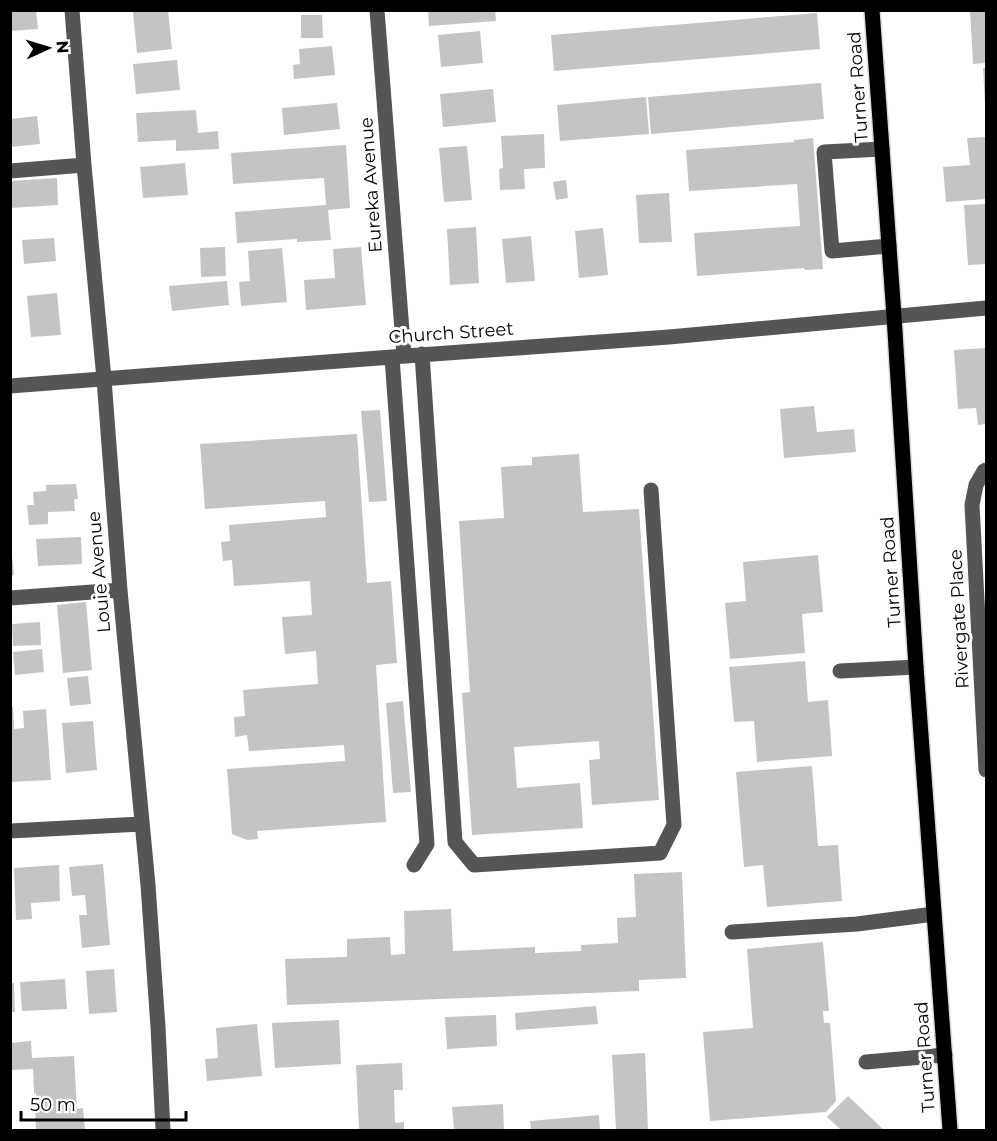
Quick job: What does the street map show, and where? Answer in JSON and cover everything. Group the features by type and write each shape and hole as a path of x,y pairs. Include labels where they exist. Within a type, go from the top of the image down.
{"main road":[{"name":"Turner Road","path":"872,10 950,1131"}],"street":[{"name":"Louie Avenue","path":"72,10 120,590 148,885 158,1015 163,1131"},
{"name":"Eureka Avenue","path":"377,10 427,844 414,865"},
{"path":"882,149 824,153 832,251 889,246"},
{"path":"10,171 84,165"},
{"name":"Church Street","path":"10,386 669,337 987,308"},
{"path":"422,354 455,842 474,865 660,853 674,825 651,490"},
{"name":"Rivergate Place","path":"987,470 984,471 976,485 972,505 987,770"},
{"path":"10,598 120,590"},
{"path":"840,671 916,667"},
{"path":"10,831 141,824"},
{"path":"732,932 856,924 934,914"},
{"path":"866,1062 945,1055"}],"building":[{"path":"10,10 36,10 38,29 10,31"},
{"path":"168,10 172,49 137,53 133,12"},
{"path":"428,10 495,10 496,21 429,26"},
{"path":"970,10 986,10 986,63 973,64"},
{"path":"817,13 820,49 554,71 551,35"},
{"path":"301,15 322,15 323,38 301,38"},
{"path":"480,31 483,63 441,67 438,35"},
{"path":"332,46 335,75 294,79 293,65 300,64 299,49"},
{"path":"177,60 180,90 136,94 133,64"},
{"path":"983,68 986,68 986,105 985,105"},
{"path":"821,83 824,119 651,134 648,97"},
{"path":"493,89 496,122 443,127 440,94"},
{"path":"646,97 649,134 560,141 557,105"},
{"path":"337,103 340,129 284,135 282,108"},
{"path":"196,110 198,133 218,131 219,149 176,151 176,140 138,142 136,113"},
{"path":"37,116 40,144 10,147 10,119"},
{"path":"544,134 545,168 524,169 525,189 500,190 499,169 503,168 501,136"},
{"path":"986,137 986,199 946,202 943,167 970,165 967,138"},
{"path":"813,138 823,269 805,270 804,268 697,276 694,233 800,226 797,184 689,191 686,150 794,142 794,140"},
{"path":"346,145 350,208 328,210 331,240 297,242 297,239 237,243 235,212 326,205 324,178 233,184 231,153"},
{"path":"467,146 472,200 444,202 439,148"},
{"path":"185,163 188,195 143,198 140,167"},
{"path":"57,178 58,205 10,208 10,181"},
{"path":"566,180 568,198 556,200 553,182"},
{"path":"669,193 672,242 639,243 636,195"},
{"path":"986,204 986,264 968,265 964,205"},
{"path":"476,227 479,283 450,285 447,229"},
{"path":"603,228 608,275 579,278 575,231"},
{"path":"531,236 535,281 506,283 502,239"},
{"path":"54,238 56,261 24,264 22,240"},
{"path":"225,247 226,276 201,277 200,248"},
{"path":"361,247 366,305 306,310 304,280 335,278 333,249"},
{"path":"282,248 287,302 241,306 239,282 250,281 248,251"},
{"path":"227,281 229,305 172,311 169,286"},
{"path":"57,293 61,335 31,337 27,296"},
{"path":"986,348 986,424 978,425 976,408 958,409 954,350"},
{"path":"814,406 817,432 854,429 856,452 784,458 780,409"},
{"path":"380,410 387,501 369,502 361,411"},
{"path":"357,434 367,583 391,581 397,663 376,665 386,822 257,831 258,839 247,840 232,834 227,769 345,761 344,745 249,751 247,735 235,737 234,717 245,716 243,690 318,684 316,651 285,654 282,617 312,615 310,581 234,586 232,560 223,561 221,542 230,541 229,525 326,517 325,501 205,509 200,444"},
{"path":"579,454 583,512 639,509 659,800 592,805 589,760 600,759 599,741 514,747 517,788 580,783 583,828 472,835 462,693 470,692 459,521 504,518 501,467 532,465 532,457"},
{"path":"76,484 78,499 74,499 75,511 48,512 48,524 29,525 27,505 34,505 33,492 46,491 46,485"},
{"path":"81,537 82,564 38,566 36,539"},
{"path":"10,555 12,555 14,575 10,576"},
{"path":"818,555 823,612 802,614 805,653 730,659 725,603 746,601 743,562"},
{"path":"86,602 92,670 63,673 57,605"},
{"path":"40,622 41,645 13,646 12,624"},
{"path":"42,649 44,672 15,675 13,652"},
{"path":"805,661 808,702 828,700 832,756 757,762 754,721 734,722 729,667"},
{"path":"88,676 91,704 70,706 67,678"},
{"path":"403,701 411,792 393,793 386,703"},
{"path":"10,707 13,707 14,729 24,728 23,711 46,709 51,780 10,782"},
{"path":"93,721 97,770 66,773 62,723"},
{"path":"812,766 818,846 838,845 842,901 767,907 763,865 744,867 736,772"},
{"path":"103,864 110,945 82,948 79,915 87,915 85,895 72,896 69,867"},
{"path":"59,865 60,901 31,903 32,919 16,920 14,868"},
{"path":"682,872 686,978 639,980 639,991 287,1005 285,959 347,957 347,939 390,937 391,955 405,954 404,911 451,909 453,951 535,947 535,953 581,951 581,945 618,943 617,918 636,917 634,874"},
{"path":"823,942 829,1011 823,1011 824,1023 830,1023 836,1101 826,1112 710,1121 703,1032 753,1028 747,949"},
{"path":"114,969 117,1012 89,1014 86,971"},
{"path":"65,979 67,1009 22,1011 20,982"},
{"path":"10,983 14,983 15,1012 10,1012"},
{"path":"596,1006 598,1024 516,1030 515,1013"},
{"path":"496,1015 497,1046 447,1049 445,1017"},
{"path":"339,1020 341,1064 275,1068 272,1023"},
{"path":"257,1024 262,1076 207,1081 205,1059 218,1058 216,1028"},
{"path":"31,1041 32,1058 74,1056 77,1109 83,1108 85,1130 36,1130 33,1069 10,1070 10,1043"},
{"path":"645,1053 648,1130 616,1130 612,1055"},
{"path":"402,1063 403,1090 394,1090 395,1123 404,1122 404,1130 359,1130 356,1065"},
{"path":"848,1096 884,1130 841,1130 827,1117"},
{"path":"503,1104 504,1130 454,1130 452,1107"},
{"path":"599,1115 600,1130 531,1130 530,1121"}]}
